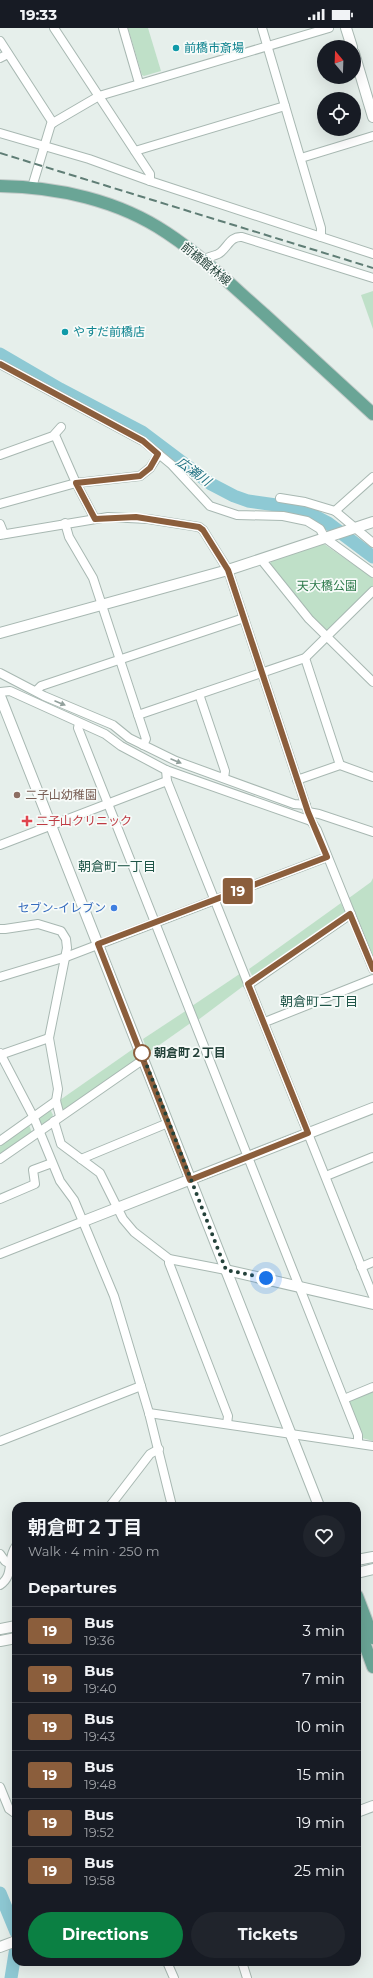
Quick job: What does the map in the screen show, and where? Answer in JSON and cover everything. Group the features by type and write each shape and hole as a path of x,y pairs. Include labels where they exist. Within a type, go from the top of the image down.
{"main road":[{"name":"前橋館林線","path":"0,186 32,187 79,195 123,210 167,233 204,260 373,414"},
{"path":"361,1606 373,1638"},
{"path":"361,1634 373,1667"}],"street":[{"path":"54,28 150,174 150,181"},
{"path":"123,28 139,83"},
{"path":"262,28 321,228 321,237"},
{"path":"32,187 44,146 53,123 99,96 329,28"},
{"path":"346,28 350,40"},
{"path":"0,41 53,123"},
{"path":"0,58 8,54"},
{"path":"361,77 373,117"},
{"path":"135,151 285,106"},
{"path":"0,133 89,159 150,181 373,254"},
{"path":"301,158 373,136"},
{"path":"204,260 210,256 220,254 235,238 242,237 373,278"},
{"path":"0,364 143,441 172,465 214,508 248,516 283,516 303,520 316,526 373,572"},
{"path":"0,455 55,435 61,427"},
{"path":"55,435 76,483 95,519"},
{"path":"0,504 76,483 140,476 150,468 158,454"},
{"path":"335,511 373,477"},
{"path":"280,498 305,502 335,511 353,529 373,543"},
{"path":"0,524 2,535 65,523 95,519 136,517 199,527 203,530 228,570 311,821 317,830 373,969"},
{"path":"0,633 228,570 373,522"},
{"path":"65,523 69,536 91,572 146,739 143,745"},
{"path":"263,559 264,563 309,619 373,682"},
{"path":"138,715 305,658 373,591"},
{"path":"36,691 41,686 244,618"},
{"path":"305,658 340,765"},
{"path":"0,673 112,725 129,738 176,761 319,814 373,832"},
{"path":"0,692 10,691 105,734 121,746 166,770 311,821"},
{"path":"199,694 225,771 224,778"},
{"path":"0,696 317,1502"},
{"path":"79,723 78,728 358,1435 358,1444"},
{"path":"297,780 340,765 373,777"},
{"path":"166,770 167,781 248,984 265,1022 373,1296"},
{"path":"0,845 167,781"},
{"path":"0,977 66,957 327,857"},
{"path":"248,984 350,914"},
{"path":"0,929 4,930 38,924 59,930 66,939 66,957 49,1038 58,1089 56,1101 61,1144 82,1158 100,1173 123,1219 130,1228 169,1259 266,1278 300,1288 373,1304"},
{"path":"265,1022 373,979"},
{"path":"49,1038 0,1054 34,1118 60,1181 74,1200 84,1221 115,1300 159,1449 171,1502"},
{"path":"0,1159 144,1059"},
{"path":"0,1141 56,1101"},
{"path":"1,1252 118,1208 373,1108"},
{"path":"82,1158 168,1123"},
{"path":"326,1176 373,1157"},
{"path":"0,1199 35,1184 34,1169 52,1163"},
{"path":"169,1259 169,1263 228,1416 227,1424"},
{"path":"361,1267 373,1262"},
{"path":"0,1441 141,1386"},
{"path":"344,1399 373,1387"},
{"path":"149,1413 373,1446"},
{"path":"113,1502 150,1454 159,1449"},
{"path":"0,1585 9,1576 12,1553"},
{"path":"0,1554 7,1563 10,1564"},
{"path":"361,1559 373,1557"},
{"path":"361,1572 373,1570"},
{"path":"0,1629 12,1627"},
{"path":"0,1641 12,1639"},
{"path":"0,1787 12,1813"},
{"path":"361,1810 373,1806"},
{"path":"169,1966 174,1978"},
{"path":"243,1966 247,1978"}],"green space":[{"path":"128,28 148,28 161,71 144,76 142,75"},
{"path":"373,291 373,329 361,295"},
{"name":"天大橋公園","path":"324,544 373,578 373,587 329,631 325,631 310,617 270,564 272,560"},
{"path":"373,878 373,960 349,898 371,882"},
{"path":"341,903 345,912 344,915 253,978 249,969"},
{"path":"241,973 246,984 198,1020 192,1006"},
{"path":"187,1010 192,1022 148,1053 143,1039"},
{"path":"133,1049 137,1061 63,1112 60,1100"},
{"path":"50,1109 53,1115 51,1119 46,1123 39,1124 40,1117"},
{"path":"29,1125 32,1133 0,1156 0,1145"},
{"path":"373,1390 373,1441 362,1438 349,1402 351,1398"}],"waterway":[{"name":"広瀬川","path":"0,354 60,389 142,432 211,484 234,496 248,501 290,507 309,513 328,523 373,557"},
{"path":"0,1893 12,1922"},
{"path":"11,1978 13,1966"}],"railway":[{"path":"0,153 373,268"}],"bus line":[{"name":"19","path":"0,364 40,387 124,430 143,441 158,454 150,468 140,476 76,483 95,519 108,517 136,517 199,527 203,530 228,570 311,821 317,830 327,857 98,944 190,1180 308,1133 265,1022 248,984 350,914 373,969"}],"place":[{"name":"前橋市斎場","path":"176,48"},
{"name":"やすだ前橋店","path":"65,332"},
{"name":"二子山幼稚園","path":"17,795"},
{"name":"二子山クリニック","path":"27,821"},
{"name":"セブン-イレブン","path":"114,908"},
{"name":"朝倉町２丁目","path":"142,1053"}],"district":[{"name":"朝倉町一丁目","path":"117,866"},
{"name":"朝倉町二丁目","path":"319,1001"}],"route":[{"path":"142,1053 226,1270 266,1278"}]}
